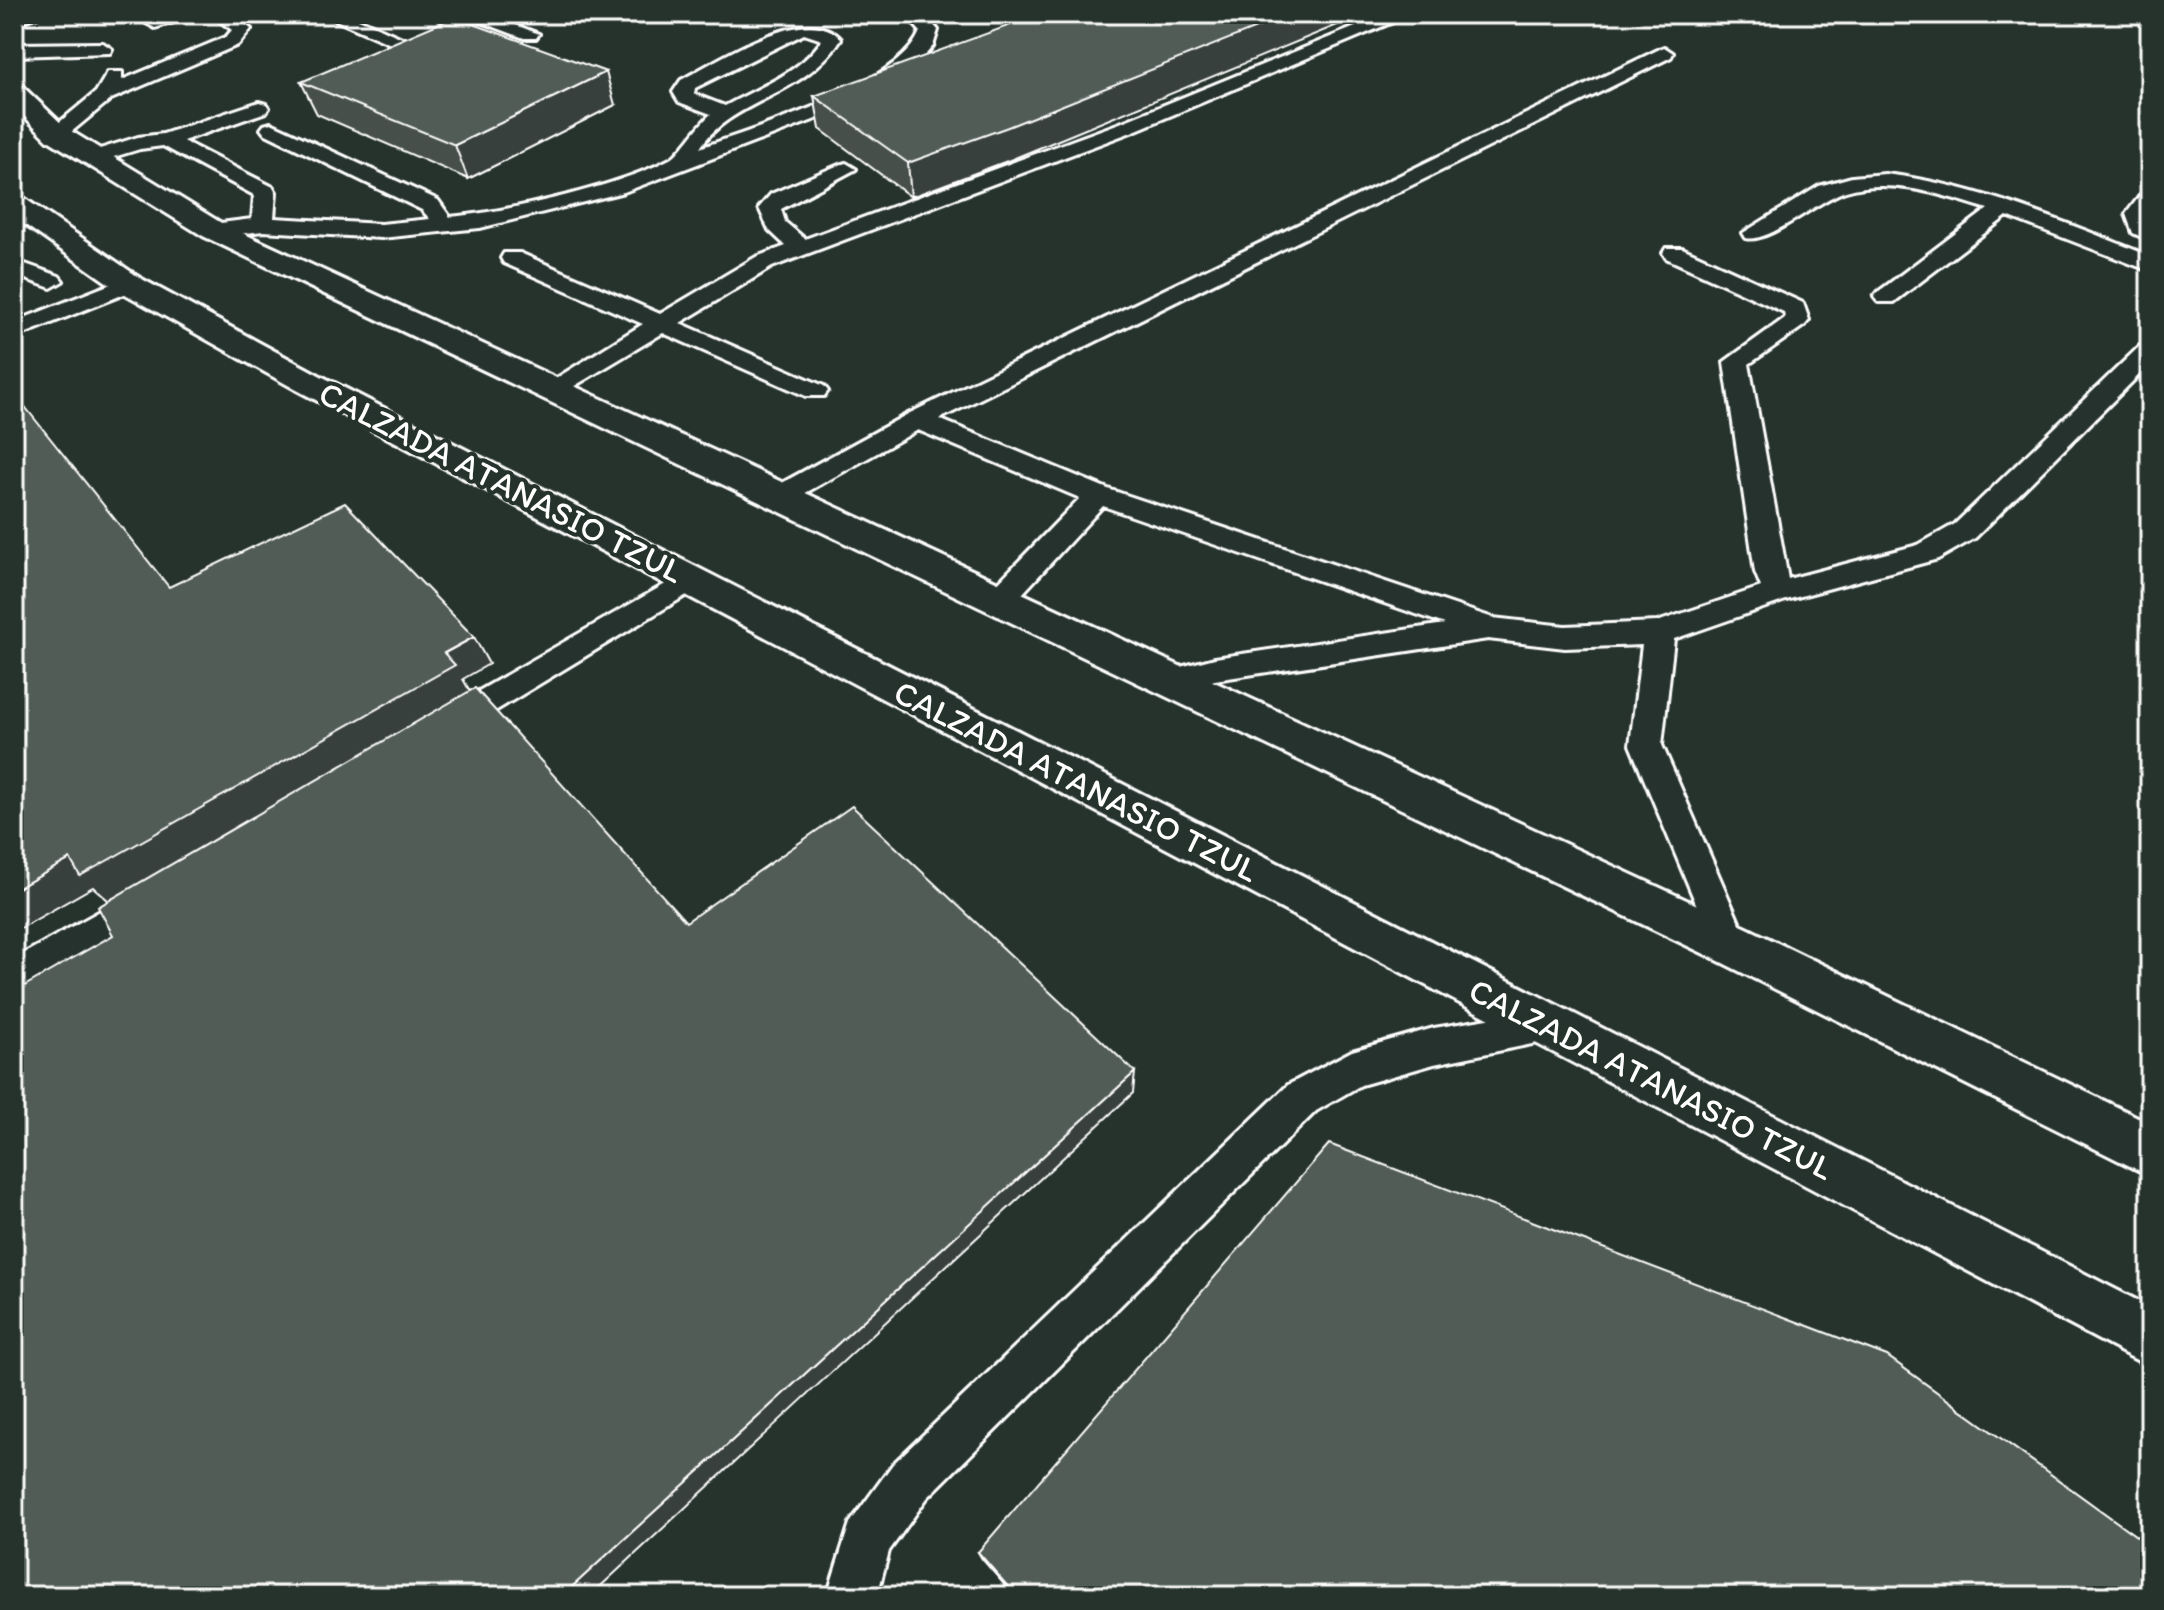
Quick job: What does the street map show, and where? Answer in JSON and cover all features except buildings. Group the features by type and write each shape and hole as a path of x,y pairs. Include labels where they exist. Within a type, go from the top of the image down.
{"main road":[{"path":"14,92 57,134 213,230 1730,943 2150,1150"},
{"name":"CALZADA ATANASIO TZUL","path":"14,204 129,284 307,382 2150,1338"}],"lane":[{"path":"14,20 34,14"},
{"path":"155,23 191,14"},
{"path":"57,134 104,95 232,41 242,29 220,14"},
{"path":"331,14 416,48"},
{"path":"469,14 530,34"},
{"path":"213,230 263,224 381,231 480,221 616,187 830,107 904,67 924,46 929,30 914,14"},
{"path":"552,389 764,262 1127,127 1403,14"},
{"path":"681,163 702,132 801,70 826,52 832,39 825,32 811,28 793,30 688,84 683,92 686,98 728,114"},
{"path":"14,50 63,49 107,43"},
{"path":"781,495 917,420 1664,53"},
{"path":"104,95 121,66"},
{"path":"94,157 138,143 166,140 259,108"},
{"path":"271,129 430,205 444,224"},
{"path":"166,140 265,192 263,224"},
{"path":"801,247 779,230 771,218 770,208 779,199 846,169"},
{"path":"1754,233 1831,189 1853,183 1892,181 1927,187 2003,208 2150,264"},
{"path":"2150,198 2137,214 2141,228 2150,234"},
{"path":"1886,297 2003,208"},
{"path":"1674,253 1795,308 1797,320 1736,362 1770,572 1778,592"},
{"path":"512,258 815,391"},
{"path":"14,267 51,281"},
{"path":"14,331 129,284"},
{"path":"917,420 1098,495 1491,629 1565,637 1659,633 1778,592 1928,552 1965,531 2150,350"},
{"path":"1000,599 1098,495"},
{"path":"423,738 690,580"},
{"path":"1172,680 1215,669 1491,629"},
{"path":"1659,633 1646,745 1730,943"},
{"path":"14,978 178,882"},
{"path":"852,1596 867,1540 910,1481 1302,1098 1352,1069 1434,1046 1548,1026"}]}
